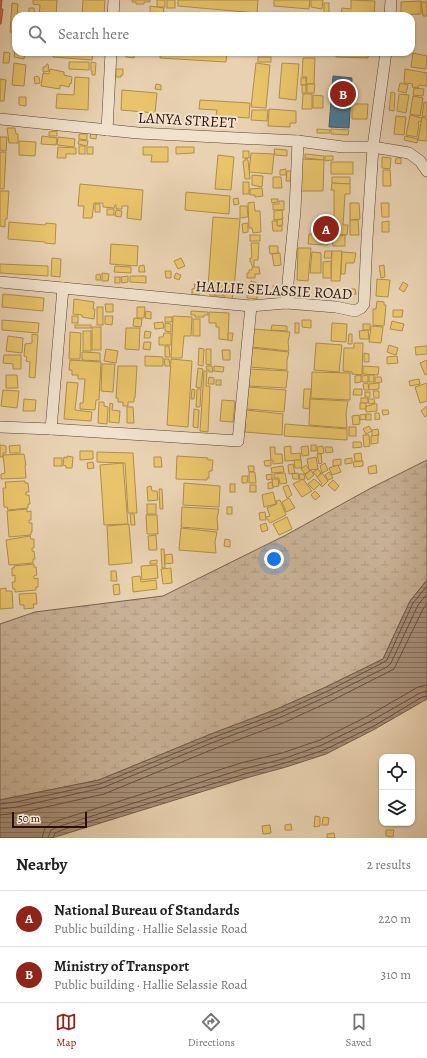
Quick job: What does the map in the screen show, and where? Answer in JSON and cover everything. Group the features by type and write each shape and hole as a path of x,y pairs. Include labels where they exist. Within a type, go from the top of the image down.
{"street":[{"path":"113,12 114,0"},
{"path":"390,12 391,0"},
{"path":"107,130 110,56"},
{"name":"HALLIE SELASSIE ROAD","path":"0,282 251,306 286,303 336,307 355,311 361,308 364,304 366,239 373,147 385,56"},
{"name":"LANYA STREET","path":"0,119 107,130 298,140 343,147 373,147 409,152 414,155 427,158"},
{"path":"286,303 295,211 298,140"},
{"path":"414,155 427,171"},
{"path":"51,429 63,288"},
{"path":"0,427 238,441 251,306"}],"green space":[{"path":"427,460 427,580 410,601 383,659 277,709 211,734 99,780 0,800 0,624 35,612 163,596 286,535 371,488"}],"water":[{"path":"427,580 427,699 375,729 326,754 52,838 0,838 0,800 99,780 211,734 277,709 383,659 410,601"}],"building: Homes":[{"path":"33,0 57,0 56,12 39,12 40,5 33,4"},
{"path":"83,0 105,0 104,12 82,12"},
{"path":"132,0 150,0 150,2 136,4 136,2 132,2"},
{"path":"157,0 165,0 165,7 157,7"},
{"path":"167,0 175,0 175,8 167,8"},
{"path":"178,0 258,0 257,12 178,6"},
{"path":"274,0 310,0 309,9 274,6"},
{"path":"311,0 323,0 322,9 311,7"},
{"path":"351,0 375,1 374,12 342,12 342,8 351,9"},
{"path":"421,1 421,14 415,14 415,12 401,12 401,2"},
{"path":"421,2 427,2 427,16 423,16"},
{"path":"12,3 18,4 17,12 12,12 12,32 10,32"},
{"path":"324,3 329,3 329,12 324,12"},
{"path":"150,6 164,8 164,12 150,12"},
{"path":"29,8 34,8 35,12 29,12"},
{"path":"4,52 10,53 9,63 3,63"},
{"path":"415,53 427,56 426,69 411,67 413,56 415,56"},
{"path":"14,56 24,56 24,59"},
{"path":"53,56 92,56 92,60"},
{"path":"134,56 134,58 126,57"},
{"path":"160,56 227,56 226,62 160,58"},
{"path":"336,56 368,56 368,58"},
{"path":"258,57 271,57 271,62 258,62"},
{"path":"303,58 315,58 314,84 306,84 307,77 302,77"},
{"path":"69,62 89,62 89,70 69,69"},
{"path":"91,62 96,63 95,75 92,75"},
{"path":"14,63 26,65 24,86 12,85"},
{"path":"256,63 270,65 266,108 251,107"},
{"path":"282,63 299,64 296,100 279,98"},
{"path":"47,64 49,71 43,72 43,67"},
{"path":"50,69 64,72 64,75 72,77 69,87 60,85 60,89 41,86 43,73 49,74"},
{"path":"116,69 123,69 123,75 121,75 121,77 116,77"},
{"path":"405,69 427,73 427,86 419,85 418,88 412,87 413,84 404,83"},
{"path":"34,77 39,77 40,83 35,84"},
{"path":"75,77 89,78 88,110 56,108 57,94 74,95"},
{"path":"301,78 306,78 306,85 301,85"},
{"path":"0,79 6,80 4,101 0,101"},
{"path":"400,83 408,85 406,93 398,91"},
{"path":"156,84 161,85 161,90 155,89"},
{"path":"307,84 315,84 314,93 307,93"},
{"path":"302,85 306,85 306,93 302,93"},
{"path":"414,88 424,89 423,96 413,95"},
{"path":"122,90 157,93 155,113 121,110"},
{"path":"391,92 395,93 394,111 389,110"},
{"path":"303,94 312,94 312,109 302,109"},
{"path":"399,94 409,95 406,113 397,111"},
{"path":"313,95 323,96 323,108 313,108"},
{"path":"413,96 423,98 420,116 410,114"},
{"path":"19,97 26,97 26,106 19,105"},
{"path":"200,100 250,103 249,118 216,116 217,110 199,109"},
{"path":"424,102 427,103 427,117 422,116"},
{"path":"352,104 368,104 367,119 352,119"},
{"path":"269,109 296,111 296,123 290,123 290,127 268,126"},
{"path":"252,110 268,110 267,121 251,120"},
{"path":"410,115 422,118 421,122 419,121 418,124 417,137 406,135"},
{"path":"396,116 406,117 404,135 394,134"},
{"path":"422,117 427,119 427,141 418,140"},
{"path":"7,128 15,128 16,134 18,134 18,143 9,143"},
{"path":"317,129 330,130 330,133 317,133"},
{"path":"331,129 349,130 348,135 331,134"},
{"path":"57,131 57,136 49,136 49,132"},
{"path":"91,132 97,133 96,139 90,138"},
{"path":"79,134 87,134 87,140 79,139"},
{"path":"42,136 57,138 56,145 41,144"},
{"path":"405,136 418,139 417,143 404,140"},
{"path":"0,137 7,137 6,151 0,150"},
{"path":"58,137 75,139 74,147 57,145"},
{"path":"79,140 88,141 87,146 78,144"},
{"path":"19,141 36,142 35,156 19,155"},
{"path":"79,146 85,146 85,154 79,154"},
{"path":"58,147 76,148 76,154 66,154 66,158 57,158"},
{"path":"87,147 93,147 93,154 87,154"},
{"path":"143,147 168,147 168,162 151,162 152,155 143,155"},
{"path":"176,147 194,147 194,153 176,154"},
{"path":"274,149 287,150 287,156 275,155"},
{"path":"243,151 249,151 249,158 243,158"},
{"path":"0,152 6,152 4,189 0,189"},
{"path":"251,153 274,154 272,174 249,172"},
{"path":"305,154 324,156 324,160 305,158"},
{"path":"218,155 234,157 231,190 215,189"},
{"path":"325,156 333,156 333,160 325,161"},
{"path":"382,157 391,158 390,169 382,168"},
{"path":"247,158 250,179 245,179 243,161"},
{"path":"396,158 401,158 401,164 395,163"},
{"path":"301,159 324,160 323,191 299,191"},
{"path":"331,162 353,162 353,174 331,174"},
{"path":"286,169 286,175 280,175 280,170"},
{"path":"383,170 390,170 391,186 383,186"},
{"path":"287,171 292,171 291,181 286,181"},
{"path":"252,175 263,176 262,187 252,185"},
{"path":"273,177 281,177 282,188 273,188"},
{"path":"332,177 350,177 350,184 332,183"},
{"path":"243,182 249,182 249,194 243,194"},
{"path":"332,183 350,184 350,194 345,194 343,225 348,225 347,235 327,234 328,225 334,225 334,190 331,190"},
{"path":"80,184 143,190 141,220 127,218 128,206 122,206 122,209 116,209 116,205 114,208 103,207 103,203 94,203 92,218 83,218 84,206 78,206"},
{"path":"262,188 263,196 255,197 255,195 250,195 250,189"},
{"path":"0,191 9,191 5,227 0,226"},
{"path":"186,192 230,196 229,214 185,210"},
{"path":"238,198 239,204 234,205 233,199"},
{"path":"271,199 278,199 278,202 272,203"},
{"path":"279,201 284,201 284,210 273,210 273,204 279,204"},
{"path":"254,202 255,211 260,211 261,232 253,233 252,228 249,228 248,203"},
{"path":"350,203 359,203 360,219 350,220"},
{"path":"381,203 389,203 389,217 382,217"},
{"path":"95,204 100,204 100,212 95,212"},
{"path":"240,206 247,206 248,217 240,218"},
{"path":"107,209 114,209 114,215 107,215"},
{"path":"116,210 122,211 121,217 115,216"},
{"path":"282,210 283,219 274,220 274,211"},
{"path":"213,217 240,219 234,289 208,287"},
{"path":"282,219 283,225 277,226 277,220"},
{"path":"350,220 358,220 359,235 350,235"},
{"path":"272,221 277,221 277,226 282,226 282,231 273,231"},
{"path":"389,221 389,232 382,232 382,222"},
{"path":"9,222 45,225 46,223 56,224 55,244 8,239"},
{"path":"248,223 248,232 243,233 242,224"},
{"path":"309,234 329,235 328,245 308,244"},
{"path":"250,235 260,235 260,241 250,241"},
{"path":"345,235 345,246 333,246 332,236"},
{"path":"251,243 259,243 258,260 254,260 254,266 252,266 250,262 250,258 252,258"},
{"path":"111,244 138,246 137,266 110,264"},
{"path":"269,246 278,246 278,253 270,254"},
{"path":"298,248 311,248 308,281 297,280"},
{"path":"325,251 332,251 331,258 324,258"},
{"path":"332,251 342,251 340,281 331,281"},
{"path":"312,252 321,253 321,273 310,273"},
{"path":"342,252 356,253 354,263 346,263 345,274 341,274"},
{"path":"280,253 281,265 274,266 272,254"},
{"path":"52,258 61,259 60,277 51,276"},
{"path":"181,258 185,266 178,269 174,261"},
{"path":"331,261 331,278 323,278 323,262"},
{"path":"0,264 48,266 48,276 0,273"},
{"path":"144,265 145,272 139,272 139,266"},
{"path":"384,265 385,277 381,278 379,266"},
{"path":"115,266 131,267 131,273 114,272"},
{"path":"252,267 259,267 260,274 255,274 255,278 247,278 247,273 249,273 249,270 252,270"},
{"path":"165,271 171,271 171,278 166,278"},
{"path":"102,273 109,274 108,281 102,281"},
{"path":"176,273 181,275 179,280 174,278"},
{"path":"100,274 101,280 96,280 96,275"},
{"path":"128,276 128,282 122,283 121,277"},
{"path":"130,276 146,276 146,283 130,282"},
{"path":"115,277 120,277 120,283 115,283"},
{"path":"377,279 390,280 388,297 376,296"},
{"path":"251,281 258,283 257,299 247,298 247,295 252,295 252,290 254,287 250,286"},
{"path":"403,282 408,285 404,292 399,289"},
{"path":"194,284 199,284 200,294 192,295 192,289 195,288"},
{"path":"278,285 278,293 274,293 273,286"},
{"path":"301,288 308,288 308,293 301,293"},
{"path":"349,289 355,289 356,294 349,295"},
{"path":"210,290 215,290 215,296 210,296"},
{"path":"223,290 223,296 216,296 216,291"},
{"path":"224,293 233,293 232,300 224,299"},
{"path":"3,294 44,298 43,311 2,307"},
{"path":"74,299 94,302 94,319 73,314"},
{"path":"377,301 384,302 384,305 386,305 384,326 373,325 373,309 376,309"},
{"path":"105,304 113,304 113,312 106,312"},
{"path":"97,307 103,307 103,325 97,325"},
{"path":"137,307 145,307 144,318 137,318"},
{"path":"393,310 403,310 402,317 393,317"},
{"path":"146,311 151,312 151,319 145,318"},
{"path":"191,311 208,312 208,315 204,315 204,317 195,317 195,315 191,315"},
{"path":"209,312 229,313 228,340 219,339 219,327 216,327 216,323 209,323"},
{"path":"72,316 78,316 78,323 72,323"},
{"path":"105,316 113,316 112,325 105,324"},
{"path":"173,316 192,317 191,336 184,336 182,358 171,358"},
{"path":"165,317 172,317 172,322 165,322"},
{"path":"134,318 142,319 141,327 133,326"},
{"path":"193,319 200,319 200,336 193,336"},
{"path":"2,320 39,323 38,333 2,330"},
{"path":"302,320 311,320 311,328 302,327"},
{"path":"392,321 404,324 402,331 390,329"},
{"path":"163,322 164,328 155,329 154,323"},
{"path":"165,323 171,324 171,332 165,331"},
{"path":"295,323 299,323 299,333 295,333"},
{"path":"332,323 347,324 346,342 331,341"},
{"path":"363,324 370,324 370,330 363,330"},
{"path":"75,325 91,325 91,328 75,328"},
{"path":"272,325 287,326 287,331 271,330"},
{"path":"371,326 383,327 381,343 369,342"},
{"path":"92,327 101,327 101,350 92,350"},
{"path":"126,328 140,328 139,350 125,349"},
{"path":"253,329 290,332 288,342 289,351 252,347"},
{"path":"368,330 369,339 360,339 359,331"},
{"path":"83,331 91,331 91,351 83,351"},
{"path":"145,331 151,332 150,338 144,338"},
{"path":"70,332 81,333 80,359 69,359"},
{"path":"164,333 171,333 171,345 159,345 159,337 163,337"},
{"path":"228,333 233,333 232,341 228,340"},
{"path":"32,334 38,335 35,378 29,377 30,362 26,361 27,357 24,356 25,344 32,343"},
{"path":"349,334 352,334 352,344 348,344"},
{"path":"8,336 23,338 22,353 6,351"},
{"path":"144,342 151,342 150,350 143,349"},
{"path":"316,343 342,345 339,372 314,370"},
{"path":"354,343 363,343 362,375 343,371 344,348 354,348"},
{"path":"389,345 398,348 396,355 387,352"},
{"path":"165,346 169,346 170,357 165,357"},
{"path":"427,346 427,354 416,355 415,347"},
{"path":"199,348 204,349 203,366 198,365"},
{"path":"251,348 289,352 287,370 250,367"},
{"path":"106,349 118,351 116,363 104,361"},
{"path":"206,349 211,349 211,365 206,364"},
{"path":"222,350 230,350 230,360 223,360"},
{"path":"82,352 100,353 100,361 82,360"},
{"path":"364,353 369,354 369,362 364,362"},
{"path":"4,355 21,355 21,369 13,369 13,364 3,363"},
{"path":"145,356 163,357 163,366 145,366"},
{"path":"397,356 398,363 387,364 387,357"},
{"path":"164,359 169,359 170,366 165,366"},
{"path":"171,359 192,361 188,427 167,425"},
{"path":"70,360 101,362 99,400 96,400 95,410 80,409 80,403 83,403 85,379 78,379 78,375 72,375 72,370 69,370"},
{"path":"427,360 427,374 425,375 420,363"},
{"path":"102,364 115,364 113,392 101,391"},
{"path":"118,366 137,366 135,398 134,402 128,402 128,406 123,406 123,402 118,402 118,398 116,398"},
{"path":"206,366 212,366 213,372 209,372"},
{"path":"214,366 224,367 223,372 214,371"},
{"path":"363,366 379,367 378,375 363,374"},
{"path":"198,368 203,369 201,388 196,387"},
{"path":"249,369 288,371 286,388 248,386"},
{"path":"204,371 207,371 206,386 210,386 208,432 200,431"},
{"path":"312,372 350,373 350,400 311,398"},
{"path":"6,375 17,375 18,388 6,388"},
{"path":"361,375 361,382 355,383 355,376"},
{"path":"368,375 368,382 362,382 362,376"},
{"path":"369,375 374,375 374,382 369,382"},
{"path":"209,377 214,378 214,384 208,384"},
{"path":"375,377 381,377 382,382 375,383"},
{"path":"419,379 420,384 410,386 409,381"},
{"path":"216,380 221,380 221,385 216,385"},
{"path":"67,382 78,383 75,410 92,412 91,421 64,419"},
{"path":"368,383 369,390 364,390 363,384"},
{"path":"379,383 379,389 369,390 369,384"},
{"path":"427,383 427,401 420,403 415,387"},
{"path":"248,387 286,390 284,412 246,409"},
{"path":"192,389 195,390 194,399 191,399"},
{"path":"197,389 201,389 200,407 196,407"},
{"path":"304,389 311,389 309,409 303,408"},
{"path":"354,389 362,389 362,395 353,395"},
{"path":"3,390 19,391 17,408 1,406"},
{"path":"373,391 379,391 379,398 374,398"},
{"path":"365,392 370,392 370,397 365,397"},
{"path":"361,398 368,398 368,403 361,403"},
{"path":"24,399 36,400 35,411 23,411"},
{"path":"310,399 348,401 346,414 347,428 309,425"},
{"path":"368,399 374,399 375,403 369,404"},
{"path":"222,400 235,401 233,422 220,421"},
{"path":"99,402 104,402 104,406 108,407 107,424 98,423"},
{"path":"110,403 113,404 112,410 120,411 119,423 109,422"},
{"path":"360,403 366,403 366,409 360,409"},
{"path":"377,404 377,411 366,412 366,406"},
{"path":"427,406 427,415 425,417 421,411"},
{"path":"127,407 133,407 134,423 127,423"},
{"path":"194,409 199,410 198,428 193,427"},
{"path":"246,410 283,414 282,435 245,432"},
{"path":"382,410 388,410 389,414 383,415"},
{"path":"375,413 379,413 380,419 375,420"},
{"path":"365,414 366,419 360,420 360,415"},
{"path":"366,414 371,414 371,420 366,420"},
{"path":"359,415 360,424 353,425 352,416"},
{"path":"285,424 347,429 347,440 284,436"},
{"path":"369,426 372,431 366,434 363,429"},
{"path":"349,427 356,427 356,436 349,436"},
{"path":"378,429 379,435 372,436 372,430"},
{"path":"363,435 369,435 370,446 364,447"},
{"path":"378,435 378,443 371,444 371,436"},
{"path":"353,442 361,442 362,447 353,448"},
{"path":"0,445 6,446 6,453 3,453 3,457 0,457"},
{"path":"20,445 20,453 10,453 9,446"},
{"path":"311,445 316,445 316,451 311,451"},
{"path":"291,446 291,454 300,453 301,460 285,461 284,447"},
{"path":"308,446 309,455 302,456 301,447"},
{"path":"323,446 324,453 318,454 317,447"},
{"path":"270,447 275,447 275,454 282,454 283,463 273,464 273,460 271,460"},
{"path":"325,447 332,447 333,452 326,453"},
{"path":"80,451 93,451 93,459 80,460"},
{"path":"97,452 133,453 137,513 128,513 125,463 97,462"},
{"path":"361,453 362,461 355,461 354,454"},
{"path":"24,454 26,478 1,479 1,474 5,473 3,455"},
{"path":"317,454 321,454 322,463 319,464"},
{"path":"67,456 73,457 72,468 66,468 66,466 63,465 64,457 67,458"},
{"path":"177,456 208,458 208,460 213,460 212,471 209,471 209,478 207,478 207,480 176,479"},
{"path":"154,457 161,457 162,467 154,467"},
{"path":"316,457 318,469 309,470 307,459"},
{"path":"54,458 62,458 62,466 54,466"},
{"path":"352,458 352,463 345,464 345,459"},
{"path":"341,459 341,465 333,466 333,460"},
{"path":"271,460 271,466 265,466 264,461"},
{"path":"294,460 301,460 302,468 295,468"},
{"path":"363,461 363,466 354,467 353,462"},
{"path":"93,462 94,468 88,469 87,463"},
{"path":"123,463 128,524 104,525 100,465"},
{"path":"325,463 328,470 322,473 320,466"},
{"path":"293,464 295,473 289,474 288,465"},
{"path":"306,465 310,471 305,474 301,469"},
{"path":"338,465 341,472 332,475 329,468"},
{"path":"376,465 377,473 369,474 368,467"},
{"path":"248,466 254,466 254,471 249,472"},
{"path":"283,466 284,472 272,473 271,468"},
{"path":"318,469 321,473 317,477 313,472"},
{"path":"311,470 314,475 308,480 305,475"},
{"path":"249,472 255,472 256,483 249,483"},
{"path":"329,472 333,478 328,480 325,475"},
{"path":"285,473 287,483 280,484 279,478 274,478 274,474"},
{"path":"298,473 299,479 293,479 292,474"},
{"path":"322,473 328,481 322,487 320,485 322,484 317,477"},
{"path":"272,474 272,479 267,480 266,475"},
{"path":"299,474 304,474 305,479 300,480"},
{"path":"242,476 248,476 247,483 242,483"},
{"path":"272,479 278,479 279,486 273,487"},
{"path":"303,479 312,491 302,497 293,484"},
{"path":"314,479 320,484 314,490 308,484"},
{"path":"333,480 339,486 335,491 328,485"},
{"path":"25,481 25,483 28,483 29,492 26,492 26,495 29,495 30,504 28,504 28,508 8,510 7,507 4,507 3,488 6,488 5,482"},
{"path":"272,482 273,488 268,489 268,483"},
{"path":"184,483 220,486 219,507 183,505"},
{"path":"230,484 235,484 235,492 230,492"},
{"path":"250,485 256,485 256,492 250,492"},
{"path":"288,485 292,495 287,498 283,487"},
{"path":"151,486 152,491 157,491 158,500 148,501 147,487"},
{"path":"159,489 162,489 163,509 160,509"},
{"path":"315,491 320,496 315,500 311,495"},
{"path":"273,492 276,504 264,507 262,495"},
{"path":"289,498 295,508 286,512 282,502"},
{"path":"280,500 286,515 270,523 266,517 270,516 267,508 277,504 276,501"},
{"path":"147,504 156,504 156,514 147,514"},
{"path":"182,507 219,509 217,518 218,530 181,527"},
{"path":"227,507 232,507 232,514 227,514"},
{"path":"27,509 27,512 31,511 31,520 29,520 29,523 32,523 31,535 9,537 7,511"},
{"path":"265,512 266,520 260,520 259,513"},
{"path":"130,514 134,514 135,525 131,525"},
{"path":"146,515 157,515 158,534 147,534"},
{"path":"287,517 292,529 279,535 273,524"},
{"path":"266,523 268,530 262,532 260,525"},
{"path":"129,524 132,563 109,565 107,526"},
{"path":"181,528 217,532 215,542 216,553 179,550"},
{"path":"156,535 157,550 149,550 148,536"},
{"path":"30,536 31,539 34,539 34,548 32,548 32,551 34,551 35,559 33,559 33,563 9,565 6,540"},
{"path":"225,539 230,540 230,547 224,546"},
{"path":"161,549 164,549 165,568 162,568"},
{"path":"172,554 173,563 165,564 165,555"},
{"path":"157,560 157,564 150,564 150,561"},
{"path":"34,564 37,575 34,576 34,579 38,578 38,587 36,587 36,590 15,592 12,582 15,582 15,575 12,576 12,568 14,568 14,566"},
{"path":"157,565 158,578 142,580 141,566"},
{"path":"171,568 172,583 163,584 161,569"},
{"path":"111,571 116,571 117,581 111,581"},
{"path":"140,576 141,582 156,580 157,589 133,592 132,577"},
{"path":"119,584 120,594 114,595 113,585"},
{"path":"6,588 6,591 12,591 13,608 0,609 0,589"},
{"path":"36,593 37,604 33,604 34,608 24,609 24,605 20,605 19,594"},
{"path":"315,816 320,817 320,826 314,827"},
{"path":"323,817 329,818 328,825 322,825"},
{"path":"291,824 292,830 285,830 285,825"},
{"path":"270,825 271,833 263,834 262,826"},
{"path":"386,830 394,830 393,837 386,836"},
{"path":"334,833 335,838 327,838 327,834"}],"building: Shops":[{"path":"0,0 2,0 1,9 3,9 1,24 0,24"}],"building: Public":[{"path":"333,76 352,78 349,128 329,127"}],"place":[{"name":"Ministry of Transport","path":"343,94"},
{"name":"National Bureau of Standards","path":"326,229"}]}
